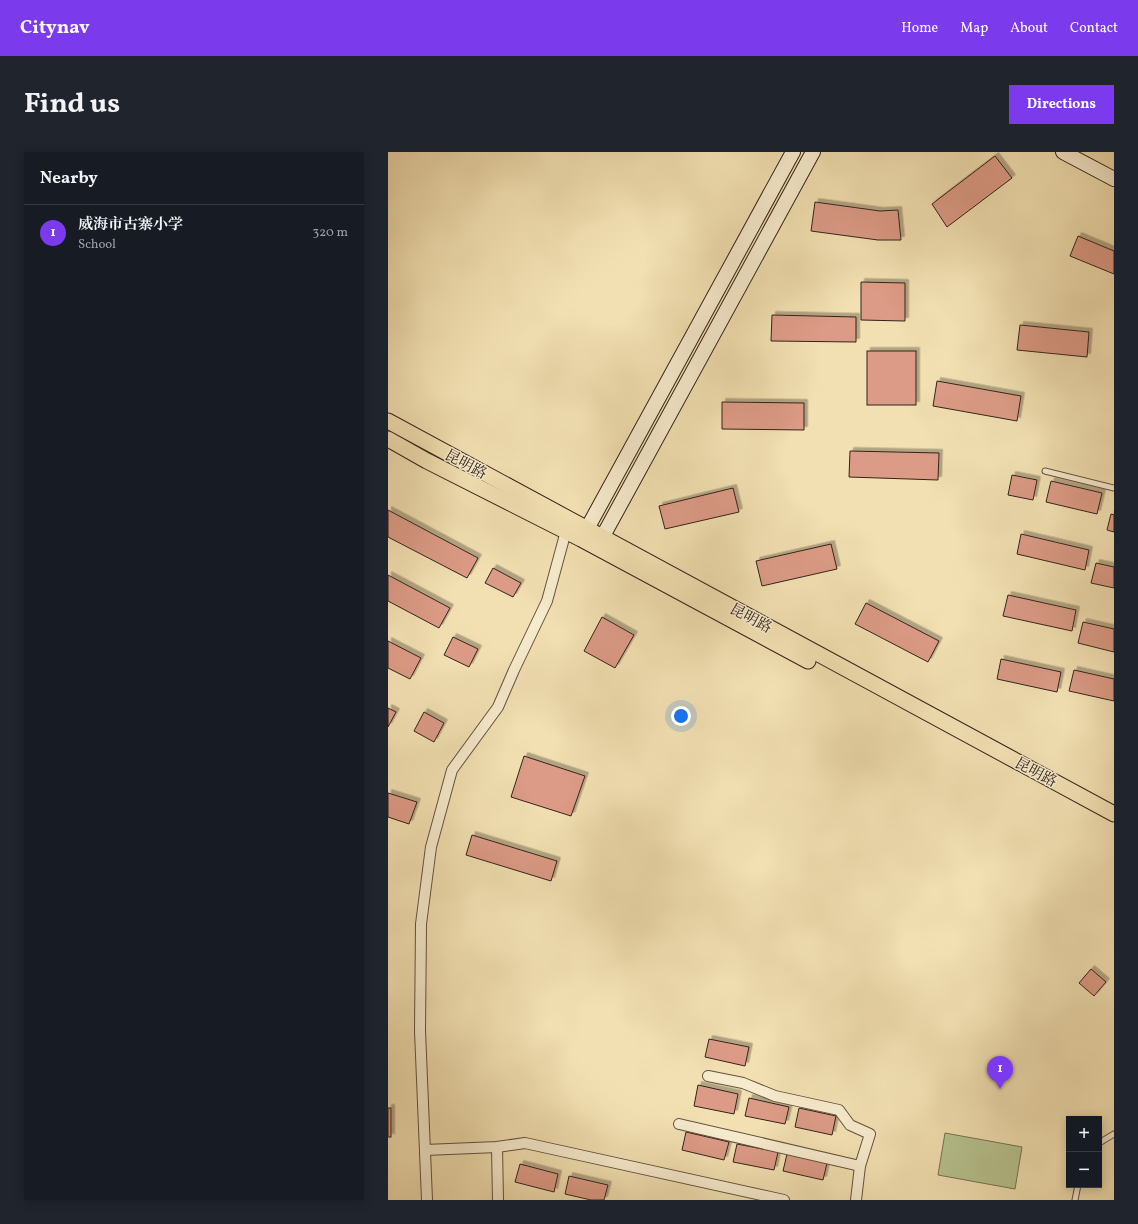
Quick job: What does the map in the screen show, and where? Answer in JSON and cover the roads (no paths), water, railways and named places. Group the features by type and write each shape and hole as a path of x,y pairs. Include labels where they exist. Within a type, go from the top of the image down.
{"main road":[{"path":"584,534 792,152"},
{"path":"599,542 813,152"},
{"path":"1063,152 1114,179"},
{"name":"昆明路","path":"388,421 569,526 1114,814"},
{"name":"昆明路","path":"388,439 427,461 569,526"},
{"name":"昆明路","path":"599,542 1114,824"}],"street":[{"path":"427,1200 420,1031 420,924 431,847 452,770 498,708 514,670 547,601 569,526"},
{"path":"708,1076 743,1083 776,1096 839,1110 850,1125 870,1134 860,1166 856,1200"},
{"path":"679,1124 860,1166"},
{"path":"425,1150 497,1147 525,1142 782,1200"},
{"path":"497,1147 501,1199"}],"lane":[{"path":"1045,471 1114,488"},
{"path":"1102,1141 1114,1134"},
{"path":"1075,1200 1077,1188"}],"place":[{"name":"威海市古寨小学","path":"1000,1089"}]}
